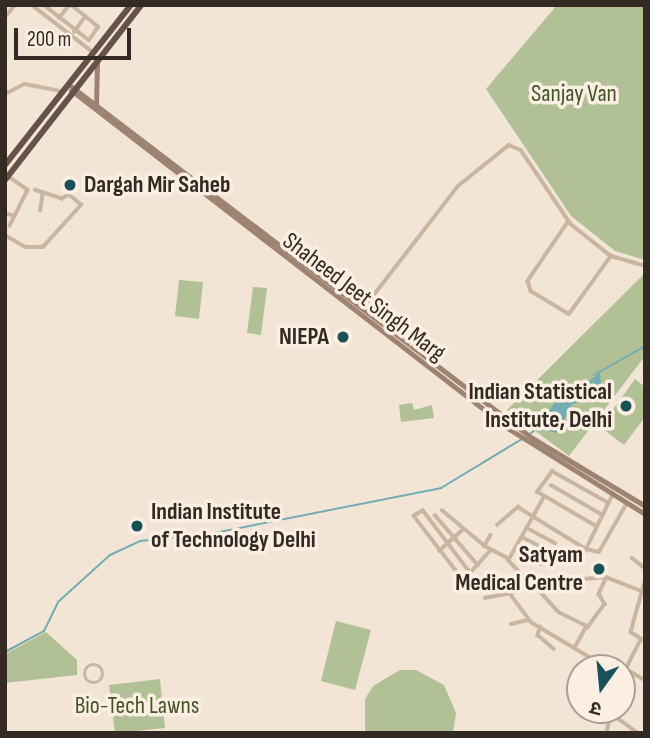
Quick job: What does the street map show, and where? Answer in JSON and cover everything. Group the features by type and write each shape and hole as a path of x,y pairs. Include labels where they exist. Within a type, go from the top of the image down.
{"highway":[{"path":"5,166 131,5"},
{"path":"7,178 141,5"}],"main road":[{"path":"96,105 97,64"},
{"path":"66,89 75,91"},
{"name":"Shaheed Jeet Singh Marg","path":"75,91 525,437"},
{"name":"Shaheed Jeet Singh Marg","path":"75,91 525,437 615,493 645,506"},
{"name":"Shaheed Jeet Singh Marg","path":"615,493 645,514"}],"street":[{"path":"5,18 15,5"},
{"path":"38,6 87,41 98,29 70,5 59,18"},
{"path":"38,6 59,18 95,54"},
{"path":"72,32 85,17"},
{"path":"5,94 25,85 66,89"},
{"path":"362,311 458,186 509,145 521,150 569,221 611,256 645,266"},
{"path":"7,178 28,185 10,226"},
{"path":"35,190 62,199 68,194 86,209"},
{"path":"40,211 43,193"},
{"path":"5,235 26,247 43,247 81,205"},
{"path":"5,213 15,216"},
{"path":"569,221 528,281 531,291 569,314 611,256"},
{"path":"597,527 537,492 552,471 609,503"},
{"path":"551,485 603,515"},
{"path":"580,556 615,493"},
{"path":"508,560 544,497"},
{"path":"497,525 516,507 586,549 599,552 626,503"},
{"path":"442,510 462,530 490,551 508,560 559,613 586,627"},
{"path":"470,573 423,511 414,516 460,577 470,573 490,551"},
{"path":"435,515 478,565"},
{"path":"527,528 555,543"},
{"path":"439,551 462,530"},
{"path":"485,546 491,535"},
{"path":"522,537 547,549 541,564"},
{"path":"632,558 645,568"},
{"path":"575,647 586,627 604,606 599,594 607,577"},
{"path":"485,597 511,593 530,582 607,577 642,591"},
{"path":"645,582 631,632 643,640 626,668 645,680"},
{"path":"511,593 528,620 586,654"},
{"path":"511,624 528,620"},
{"path":"541,627 538,635 554,649"},
{"path":"89,667 103,670 99,680 87,678 89,667"},
{"path":"606,733 612,714 638,733"}],"green space":[{"name":"Sanjay Van","path":"557,5 645,5 645,260 615,251 571,216 486,89"},
{"path":"645,273 645,356 569,456 507,410"},
{"path":"179,280 203,282 199,319 175,316"},
{"path":"253,287 267,288 261,335 247,333"},
{"path":"635,379 645,387 645,417 624,445 600,427"},
{"path":"412,403 414,410 432,405 434,418 401,422 399,405"},
{"path":"336,621 371,630 355,690 321,681"},
{"path":"46,632 77,660 77,675 5,683 7,653"},
{"path":"400,670 416,670 444,685 456,713 453,733 365,733 365,699 373,686"},
{"name":"Bio-Tech Lawns","path":"160,679 165,728 115,733 109,685"}],"water":[{"path":"600,373 602,392 571,405 558,433 542,429 541,420 553,405"}],"waterway":[{"path":"594,375 645,346"},
{"path":"530,434 542,424"},
{"path":"5,652 44,631 58,602 110,555 140,541 209,534 441,488 522,439"}],"place":[{"name":"Dargah Mir Saheb","path":"70,185"},
{"name":"NIEPA","path":"343,337"},
{"name":"Indian Statistical Institute, Delhi","path":"626,406"},
{"name":"Indian Institute of Technology Delhi","path":"137,526"},
{"name":"Satyam Medical Centre","path":"599,569"}]}
